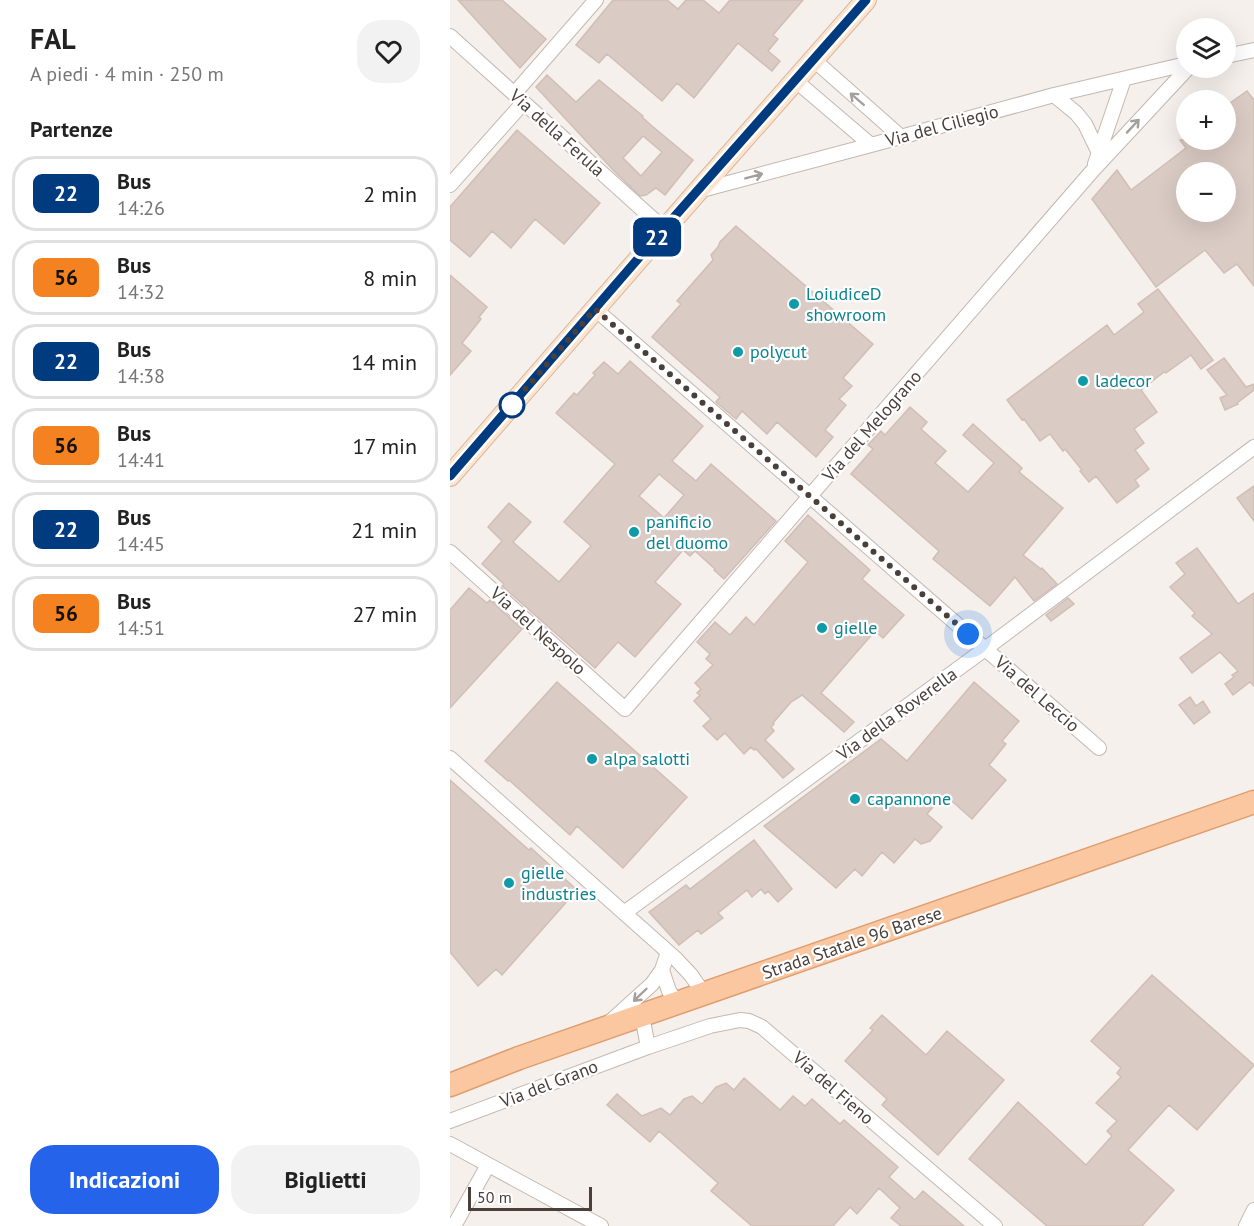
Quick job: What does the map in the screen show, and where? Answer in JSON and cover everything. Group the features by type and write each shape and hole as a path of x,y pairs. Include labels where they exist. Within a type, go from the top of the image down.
{"main road":[{"path":"450,476 866,0"},
{"name":"Strada Statale 96 Barese","path":"450,1085 519,1058 1254,802"}],"street":[{"path":"450,185 596,0"},
{"name":"Via della Ferula","path":"450,36 664,229"},
{"path":"1236,54 1254,50"},
{"path":"814,60 901,137"},
{"name":"Via del Ciliegio","path":"698,191 1054,95 1176,68"},
{"name":"Via del Melograno","path":"625,709 1094,169 1176,78"},
{"path":"1094,169 1124,79"},
{"path":"796,81 871,145"},
{"path":"1054,95 1077,112 1099,153"},
{"name":"Via del Leccio","path":"595,309 1098,748"},
{"name":"Via della Roverella","path":"624,913 985,649 1254,447"},
{"name":"Via del Nespolo","path":"450,552 625,709"},
{"path":"450,758 676,959 704,994"},
{"path":"602,1030 640,996 662,970 668,952"},
{"path":"662,970 669,991 677,1003"},
{"path":"642,1016 648,1047"},
{"name":"Via del Fieno","path":"648,1047 729,1021 756,1023 995,1226"},
{"name":"Via del Grano","path":"450,1122 648,1047"},
{"path":"450,1144 601,1226"},
{"path":"454,1226 488,1165"},
{"path":"1246,1226 1254,1210"}],"building":[{"path":"458,0 502,0 546,39 520,68"},
{"path":"613,0 667,0 678,9 686,0 703,0 719,13 730,0 803,0 773,35 778,39 768,51 780,61 772,71 738,43 694,98 677,83 662,101 607,54 599,63 576,45"},
{"path":"547,75 576,102 599,80 693,160 665,195 656,188 640,196 536,87","holes":["643,136 662,152 641,176 623,158"]},
{"path":"1247,91 1254,100 1254,286 1237,264 1224,273 1205,250 1156,287 1092,199 1117,170 1131,190 1183,150 1236,150 1236,99"},
{"path":"517,130 600,203 564,244 535,219 511,248 492,231 470,257 450,240 450,207"},
{"path":"736,226 873,344 843,378 852,386 839,399 846,405 825,430 833,437 816,457 777,422 767,434 742,411 736,419 716,402 720,397 652,337 681,304 677,301 713,260 711,255"},
{"path":"450,275 487,307 479,317 481,319 462,343 471,351 450,375"},
{"path":"1158,289 1213,360 1201,369 1191,355 1141,390 1157,412 1134,429 1144,443 1135,450 1149,469 1135,480 1139,486 1117,503 1096,476 1089,482 1065,449 1063,451 1050,434 1040,441 1007,400 1107,325 1114,335 1144,312 1138,304"},
{"path":"1224,358 1246,387 1254,384 1254,390 1238,404 1225,410 1220,398 1227,395 1207,370"},
{"path":"630,361 703,426 672,461 696,481 711,464 776,521 724,579 695,551 690,556 683,550 655,582 681,604 635,657 618,642 595,668 502,586 504,584 482,564 502,541 488,527 509,503 531,522 513,542 559,582 591,546 564,522 615,464 556,413 574,393 577,395 604,362 618,374","holes":["659,474 684,495 664,518 639,496"]},
{"path":"910,407 927,422 921,429 946,451 935,463 968,492 994,463 963,435 973,424 1022,468 1019,472 1063,508 1023,555 1042,568 1057,584 1034,601 1015,577 990,606 933,559 939,551 851,474 873,449 868,445 881,431 885,435"},
{"path":"1254,486 1254,521 1237,498"},
{"path":"808,515 870,570 862,579 904,615 883,638 875,631 821,693 854,722 844,732 802,695 791,702 773,723 771,727 774,731 765,740 794,769 783,778 756,749 751,747 744,754 725,733 717,740 703,726 711,719 694,701 700,695 697,693 701,689 695,683 713,665 706,659 710,654 697,642 715,622 730,635 746,617 754,625 808,562 785,541"},
{"path":"1197,548 1238,604 1254,593 1254,686 1250,682 1233,695 1225,684 1238,671 1220,652 1192,673 1180,658 1212,634 1192,616 1195,613 1170,587 1185,574 1176,563"},
{"path":"469,588 487,603 490,600 522,629 450,708 450,610"},
{"path":"1068,598 1074,604 1051,621 1046,615"},
{"name":"alpa salotti","path":"557,682 687,797 623,868 577,826 570,835 485,761"},
{"path":"974,682 1019,721 1002,741 1006,744 989,765 1006,780 972,819 944,794 927,814 942,827 930,841 921,844 915,839 894,863 882,852 862,876 855,869 836,888 764,826 881,739 907,761"},
{"path":"1190,697 1196,706 1203,701 1210,712 1194,724 1179,705"},
{"name":"gielle industries","path":"450,780 577,890 502,975 496,969 478,986 450,952"},
{"path":"754,840 792,889 778,902 768,891 765,894 761,889 752,897 747,890 718,913 723,918 701,934 698,930 679,945 649,912 686,885 690,889"},
{"path":"1152,975 1254,1065 1197,1130 1169,1105 1128,1150 1174,1190 1142,1226 1047,1226 969,1159 1018,1102 1086,1165 1112,1136 1107,1131 1117,1121 1096,1103 1121,1077 1117,1073 1121,1068 1091,1041"},
{"path":"882,1015 926,1055 947,1031 1004,1080 938,1155 882,1105 887,1099 845,1061 873,1030 870,1028"},
{"path":"744,1078 780,1110 793,1096 805,1106 812,1099 840,1124 844,1120 898,1167 889,1177 915,1200 923,1191 964,1226 901,1226 891,1218 900,1208 879,1188 857,1214 850,1207 833,1226 752,1226 711,1191 718,1183 659,1131 650,1142 607,1105 617,1094 642,1116 661,1108 670,1115 684,1099 692,1096 702,1104 716,1087 726,1083 734,1090"}],"bus line":[{"name":"22","path":"450,476 866,0"}],"place":[{"name":"LoiudiceD showroom","path":"794,304"},
{"name":"polycut","path":"738,352"},
{"name":"ladecor","path":"1083,381"},
{"name":"panificio del duomo","path":"634,532"},
{"name":"gielle","path":"822,628"},
{"name":"alpa salotti","path":"592,759"},
{"name":"capannone","path":"855,799"},
{"name":"gielle industries","path":"509,883"}],"route":[{"path":"512,405 508,409 595,309 968,634"}]}
